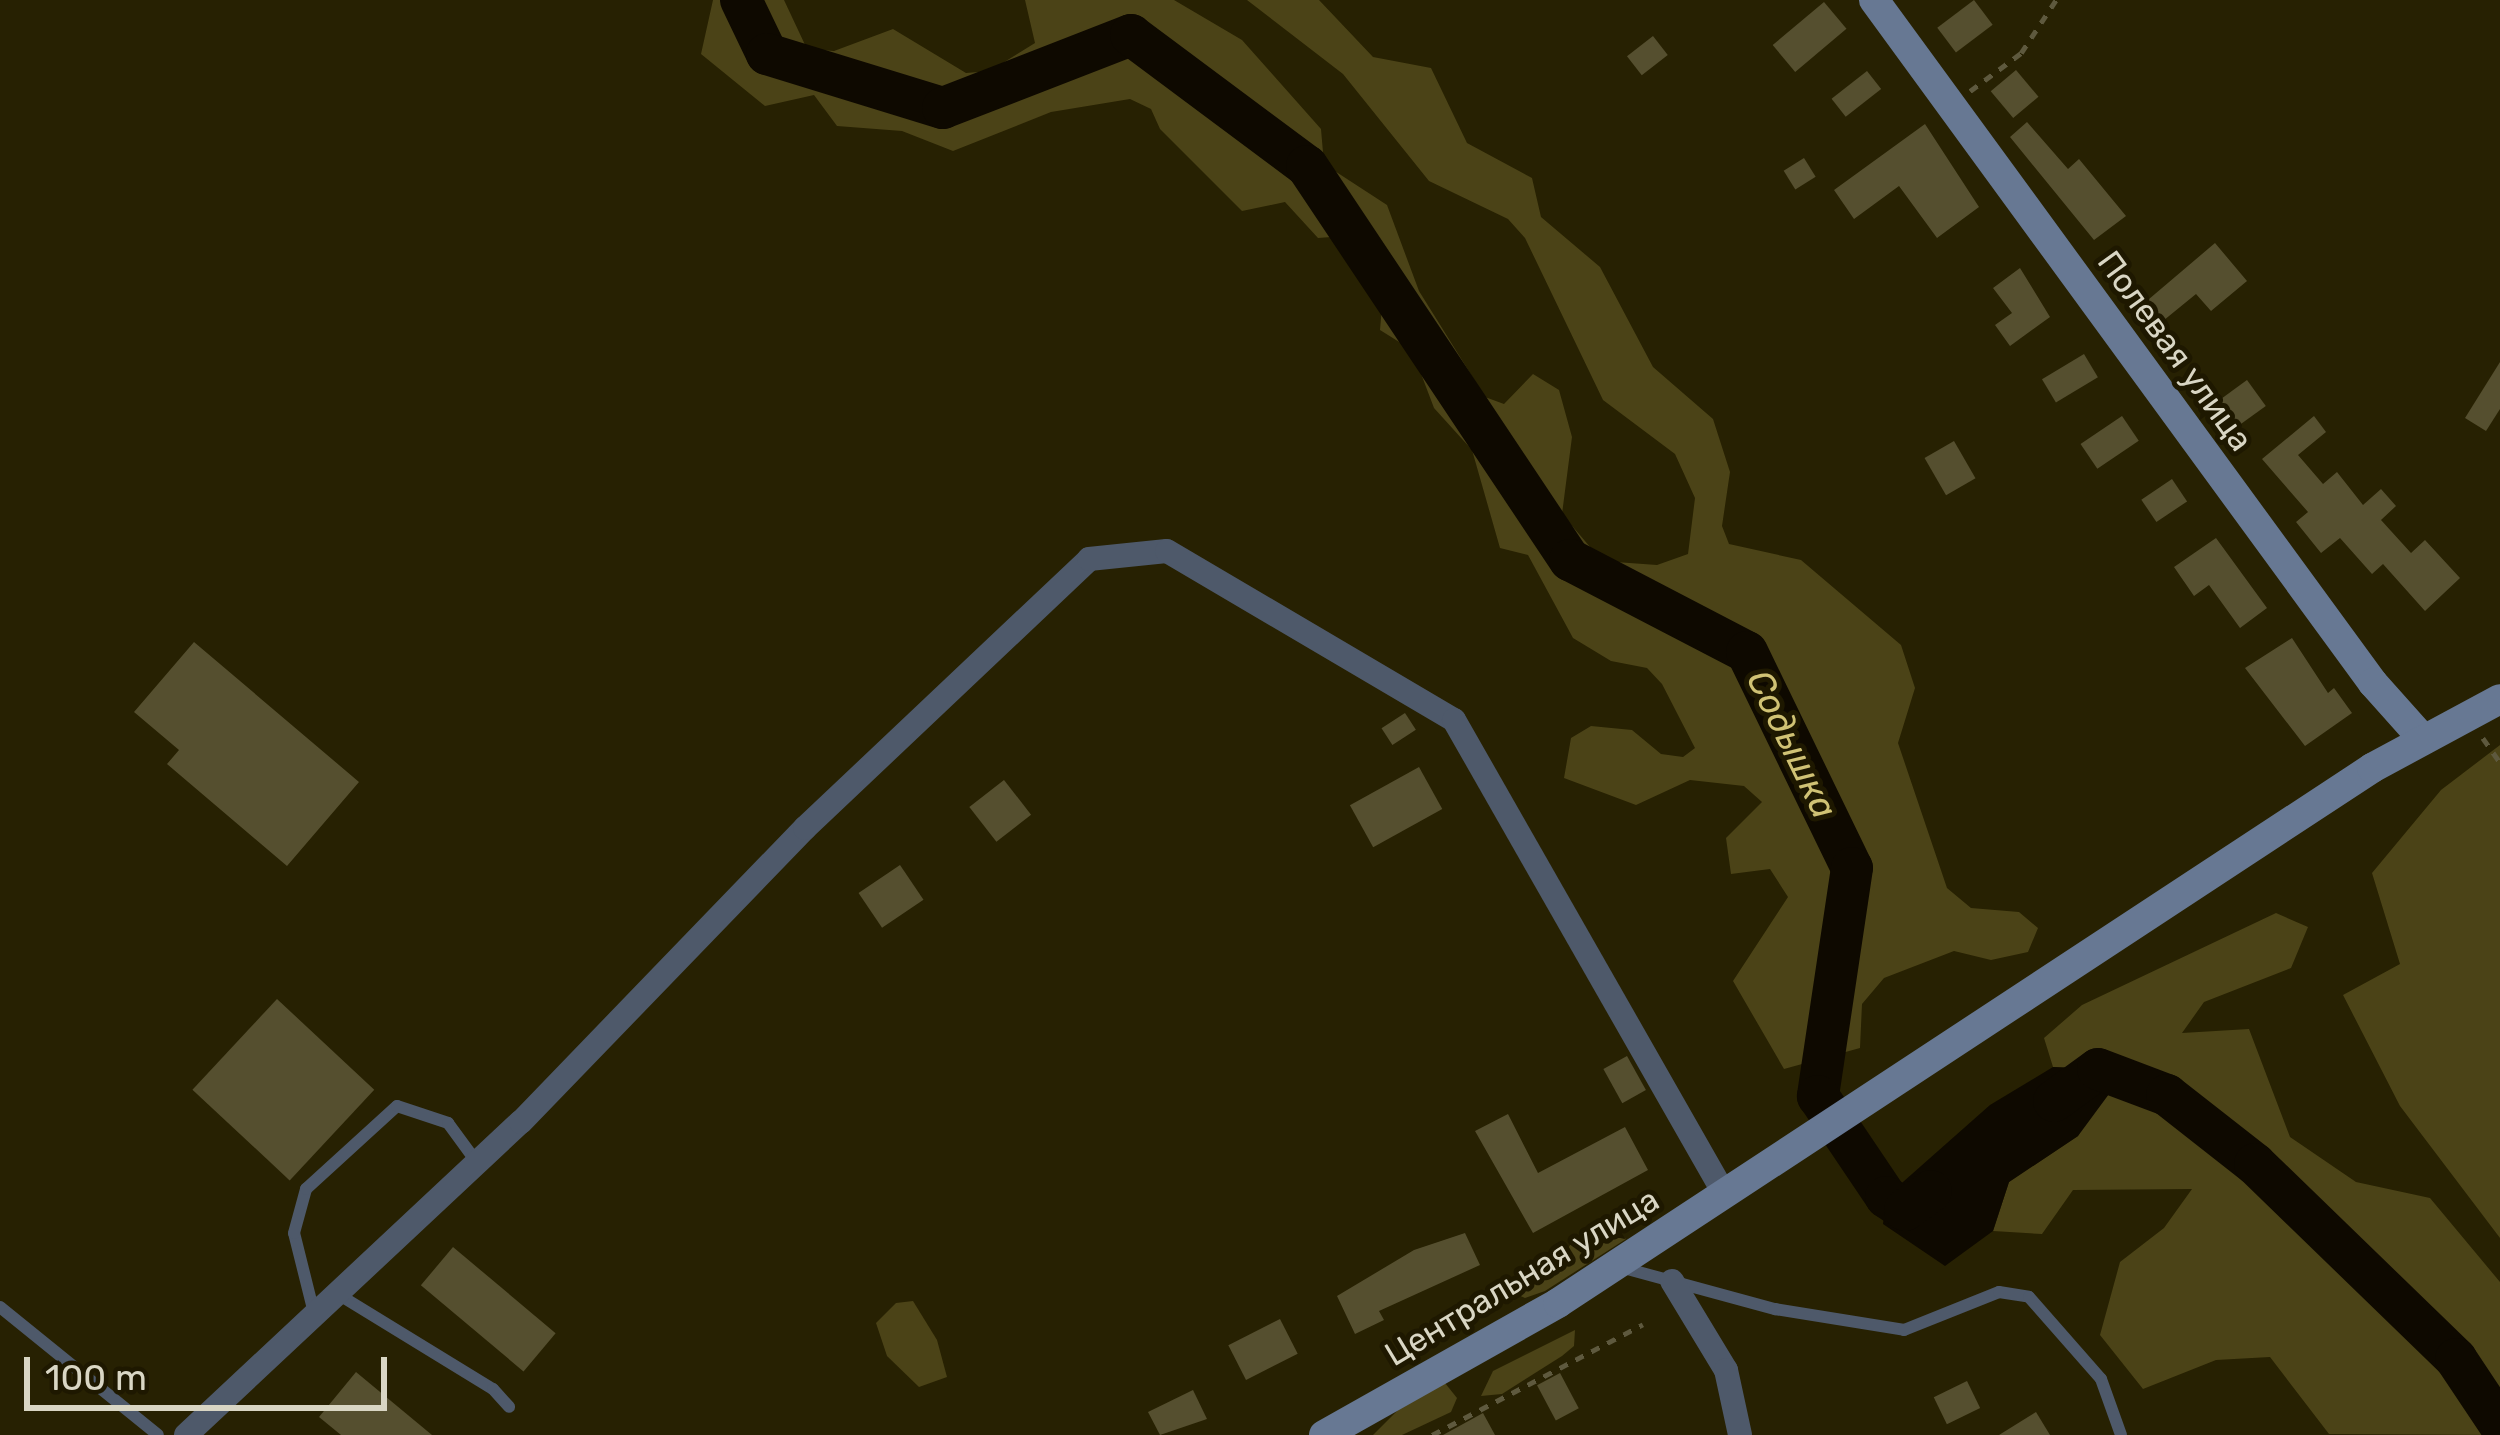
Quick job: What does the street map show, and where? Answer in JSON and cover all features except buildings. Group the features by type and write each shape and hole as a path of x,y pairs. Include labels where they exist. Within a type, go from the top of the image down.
{"street":[{"name":"Полевая улица","path":"1874,0 2424,740"},
{"path":"186,1435 478,1164 805,828 1089,559 1167,551 1454,720 1725,1196"},
{"name":"Центральная улица","path":"1324,1435 1615,1266 2424,740 2500,699"},
{"path":"1672,1281 1726,1370 1740,1435"}],"lane":[{"path":"315,1320 294,1233 306,1189 397,1106 448,1123 478,1164"},
{"path":"1615,1266 1904,1330 1999,1292 2029,1297 2101,1378 2121,1435"},
{"path":"341,1295 493,1389 509,1407"},
{"path":"0,1307 158,1435"}],"path":[{"path":"1951,105 2021,53 2056,0"},
{"path":"2486,743 2500,763"},
{"path":"1432,1435 1642,1324"}],"shaded area":[{"path":"713,0 784,0 807,49 834,51 893,29 966,73 990,71 1035,43 1025,0 1174,0 1242,40 1321,129 1324,164 1387,205 1419,291 1485,397 1504,404 1533,374 1559,390 1572,437 1562,514 1602,561 1657,565 1688,554 1695,498 1675,454 1603,400 1525,238 1508,219 1429,181 1343,74 1247,0 1319,0 1373,57 1431,68 1467,143 1532,178 1541,217 1600,267 1653,367 1713,419 1730,472 1722,526 1729,544 1801,560 1901,645 1915,688 1898,743 1947,888 1971,908 2019,912 2038,928 2028,952 1991,960 1954,951 1884,978 1862,1004 1860,1048 1784,1069 1733,981 1788,897 1770,869 1731,874 1726,838 1762,802 1744,786 1690,780 1636,805 1564,778 1571,738 1591,726 1632,730 1661,754 1683,757 1695,748 1662,684 1647,668 1611,661 1573,638 1528,555 1500,548 1472,450 1434,408 1412,350 1380,330 1386,258 1345,236 1318,238 1285,202 1242,211 1160,129 1151,109 1130,99 1051,112 953,151 902,131 837,126 814,95 765,106 701,54"},
{"path":"2500,745 2500,1238 2400,1106 2343,995 2400,964 2372,873 2441,790"},
{"path":"2276,913 2308,927 2291,968 2204,1002 2182,1033 2249,1029 2290,1137 2356,1182 2430,1198 2500,1282 2500,1435 2329,1434 2270,1357 2216,1360 2143,1389 2100,1335 2120,1262 2164,1228 2192,1189 2073,1190 2042,1234 1993,1231 2009,1182 2078,1136 2097,1069 2053,1067 2044,1038 2082,1005"},
{"path":"2053,1067 2098,1069 2109,1094 2078,1136 2009,1182 1993,1231 1945,1266 1883,1224 1886,1197 1990,1105"},
{"path":"1613,1230 1626,1239 1545,1291 1525,1298 1509,1291 1511,1281 1554,1270 1574,1239"},
{"path":"913,1301 937,1340 947,1377 919,1387 887,1356 876,1323 896,1303"},
{"path":"1575,1330 1574,1346 1562,1356 1502,1394 1481,1396 1493,1371"},
{"path":"1445,1383 1457,1398 1451,1412 1402,1435 1373,1435 1419,1389"}],"waterway":[{"name":"Содышка","path":"741,0 767,54 943,108 1131,35 1307,166 1570,560 1747,652 1852,868 1818,1096 1886,1197 1905,1210 1931,1191"},
{"name":"Содышка","path":"2054,1101 2098,1069 2167,1095 2255,1164 2456,1359 2500,1425"}]}
